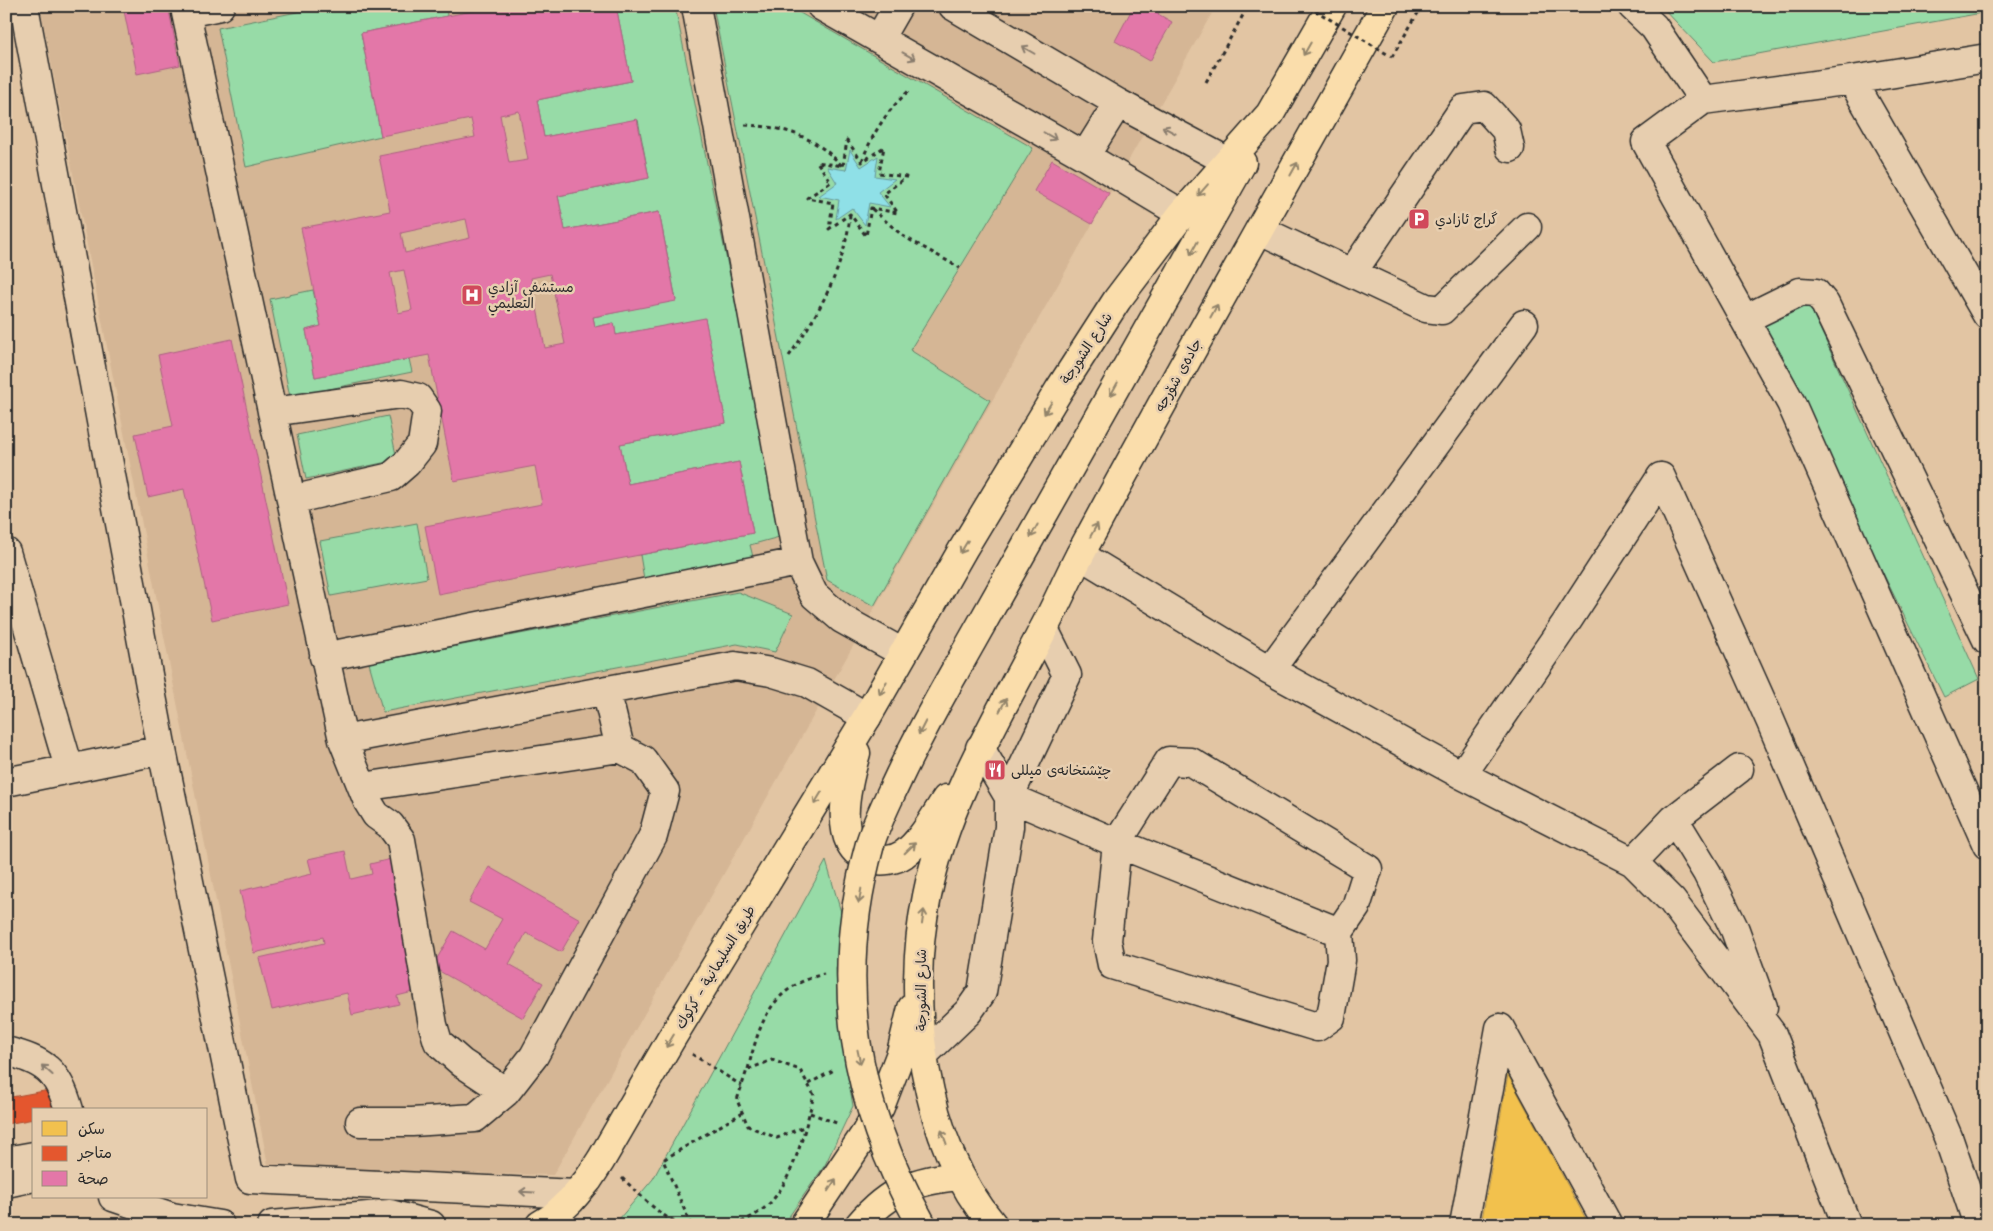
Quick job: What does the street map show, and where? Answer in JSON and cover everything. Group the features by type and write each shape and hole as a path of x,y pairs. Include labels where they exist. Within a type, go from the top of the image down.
{"main road":[{"name":"شارع الشورجة","path":"869,714 958,557 1059,390 1117,300 1182,214 1270,114 1332,6"},
{"name":"جادەی شۆرجە","path":"980,748 1044,629 1080,555 1385,6"},
{"path":"922,1225 900,1186 885,1150 866,1091 857,1050 851,998 852,950 861,888 874,835 905,762 926,722 1270,114"},
{"path":"869,714 852,767 844,802 849,838 853,847 864,857 884,861 902,855 912,847 980,748"},
{"name":"طريق السليمانية - كركوك","path":"546,1221 576,1194 601,1160 670,1041 869,714"},
{"name":"شارع الشورجة","path":"980,748 955,803 932,870 922,930 919,1014 924,1054 935,1110 946,1143 960,1176 993,1225"},
{"path":"804,1225 865,1134 880,1107 900,1053 919,983"},
{"path":"860,1225 878,1205 898,1191 925,1180 960,1176"}],"street":[{"path":"24,6 162,750 250,1179 576,1194"},
{"path":"220,6 186,10 343,740 368,802 376,815 390,825 401,840 433,1025 438,1042 462,1063 506,1092"},
{"path":"696,6 798,562 814,595 842,619 903,652"},
{"path":"821,6 1085,156 1182,214"},
{"path":"879,39 898,6"},
{"path":"1632,6 1654,27 1703,100"},
{"path":"957,7 1118,103 1228,161"},
{"path":"1987,58 1852,80 1703,100 1646,142 1791,403 1987,845"},
{"path":"1852,80 1987,314"},
{"path":"1085,156 1118,103"},
{"path":"1352,273 1463,110 1484,106 1506,130 1510,148"},
{"path":"1260,230 1426,308 1442,310 1526,227"},
{"path":"1745,319 1800,292 1816,293 1825,304 1987,640"},
{"path":"1270,670 1524,324"},
{"path":"272,412 402,394 418,398 427,411 422,444 407,463 391,478 291,500"},
{"path":"1462,775 1566,623 1661,477 1770,720 1948,1138 1978,1225"},
{"path":"6,552 69,768"},
{"path":"1080,555 1270,670 1462,775 1633,862 1672,901 1772,1034"},
{"path":"324,657 798,562"},
{"path":"924,1054 968,1012 982,992 1009,826 1009,797 1067,675 1044,629"},
{"path":"343,740 735,666 771,672 807,683 869,714"},
{"path":"606,690 620,748"},
{"path":"360,1122 475,1118 506,1092 534,1056 653,836 665,791 643,760 620,748 363,787"},
{"path":"980,748 1009,797 1117,843 1339,932"},
{"path":"6,782 162,750"},
{"path":"1169,762 1191,762 1368,869 1356,907 1339,932 1341,960 1331,1018 1317,1027 1112,965 1106,941 1117,843 1169,762"},
{"path":"1633,862 1674,819 1739,769"},
{"path":"1674,819 1707,873 1735,930 1772,1034 1846,1225"},
{"path":"1464,1225 1500,1028 1608,1225"},
{"path":"6,1051 33,1059 47,1069 58,1080 65,1094 68,1108"},
{"path":"6,1161 32,1156"},
{"path":"6,1183 32,1177"},
{"path":"390,1186 390,1214"},
{"path":"116,1198 172,1217 220,1225"},
{"path":"272,1225 390,1214 431,1225"}],"path":[{"path":"1206,82 1248,6"},
{"path":"1308,6 1392,57 1422,6"},
{"path":"862,162 879,125 897,102 920,82 928,67"},
{"path":"718,128 747,125 798,134 807,137 824,148 842,166"},
{"path":"842,166 847,140 862,162"},
{"path":"862,162 884,147 879,173 906,177 884,194 898,213 872,208"},
{"path":"842,166 817,162 831,182 807,198 834,203 829,229 850,214"},
{"path":"850,214 866,236 872,208"},
{"path":"872,208 903,236 960,268"},
{"path":"762,367 784,362 811,323 835,274 850,214"},
{"path":"806,1126 777,1138 748,1126 737,1100 756,1039 765,1017 775,1001 801,982 825,974"},
{"path":"670,1041 742,1086"},
{"path":"734,1225 758,1213 779,1192 788,1174 806,1126 814,1095 800,1070 772,1060 747,1070"},
{"path":"808,1084 839,1067"},
{"path":"691,1225 663,1160 742,1113"},
{"path":"601,1160 663,1214 683,1225"}],"shaded area":[{"path":"40,6 327,6 218,28 247,167 361,33 447,16 446,6 616,6 631,81 537,100 545,137 637,119 649,178 558,196 565,230 659,212 676,301 593,317 595,326 614,323 616,335 705,318 726,423 620,444 627,483 739,462 753,533 640,555 753,556 749,545 783,536 675,6 713,6 827,580 909,351 1033,148 788,6 1216,6 553,1175 269,1170","holes":["313,290 321,326 306,330 315,377 409,359 412,372 290,397","738,592 775,651 737,644 384,712 369,663"]}],"green space":[{"path":"327,6 446,6 447,16 361,33 381,136 246,167 218,28"},
{"path":"616,6 675,6 783,536 750,545 753,557 644,579 640,555 753,533 739,462 628,484 620,444 726,423 705,319 616,335 614,323 595,327 593,317 676,300 659,212 565,230 558,196 649,178 638,120 544,137 537,100 631,81"},
{"path":"713,6 788,6 1033,148 910,350 990,400 874,606 827,580"},
{"path":"1661,6 1987,6 1987,12 1714,62"},
{"path":"313,290 321,326 306,330 315,377 409,359 412,372 290,397 270,299"},
{"path":"1808,302 1979,679 1944,697 1762,327"},
{"path":"388,416 397,460 306,479 297,435"},
{"path":"417,523 427,578 331,596 320,541"},
{"path":"738,592 793,614 775,652 737,644 383,712 369,663"},
{"path":"826,861 843,919 836,969 838,1016 853,1106 825,1165 783,1225 614,1225 653,1179"}],"water":[{"path":"850,150 861,167 878,156 875,176 895,179 878,192 890,207 869,203 865,225 852,208 836,219 839,200 819,196 837,183 827,167 846,170"}],"building: سكن":[{"path":"1508,1075 1589,1225 1481,1225"}],"building: متاجر":[{"path":"55,1089 59,1108 32,1108 32,1119 6,1124 6,1098"}],"building: صحة":[{"path":"123,6 168,6 180,65 137,74"},
{"name":"مستشفى آزادي التعليمي","path":"498,6 616,6 631,81 537,100 544,137 637,119 649,178 558,196 565,230 659,212 676,301 593,317 595,327 614,323 616,335 705,318 726,423 620,444 628,484 739,462 753,533 438,594 425,526 542,504 535,466 454,481 429,355 315,377 306,330 321,326 301,228 390,211 379,156 475,137 471,119 381,136 361,33","holes":["519,111 528,160 509,163 500,115","466,219 470,238 405,253 401,233","404,270 412,310 398,313 390,273","550,274 565,344 545,348 531,278"]},
{"path":"1128,6 1162,6 1158,14 1172,22 1150,61 1115,41 1132,9"},
{"path":"1052,160 1109,193 1092,224 1034,191"},
{"path":"232,339 288,604 212,620 184,489 148,497 135,434 173,426 158,355"},
{"path":"345,851 351,879 372,874 370,864 391,859 421,990 397,996 399,1004 352,1015 347,993 272,1010 259,958 324,943 323,937 254,953 240,891 312,874 308,859"},
{"path":"489,867 580,919 561,952 526,933 509,964 543,983 523,1018 432,967 453,931 485,949 502,919 469,902"}],"place":[{"name":"گراج ئازادي","path":"1419,219"},
{"name":"مستشفى آزادي التعليمي","path":"472,295"},
{"name":"چێشتخانەی میللی","path":"995,770"}]}
